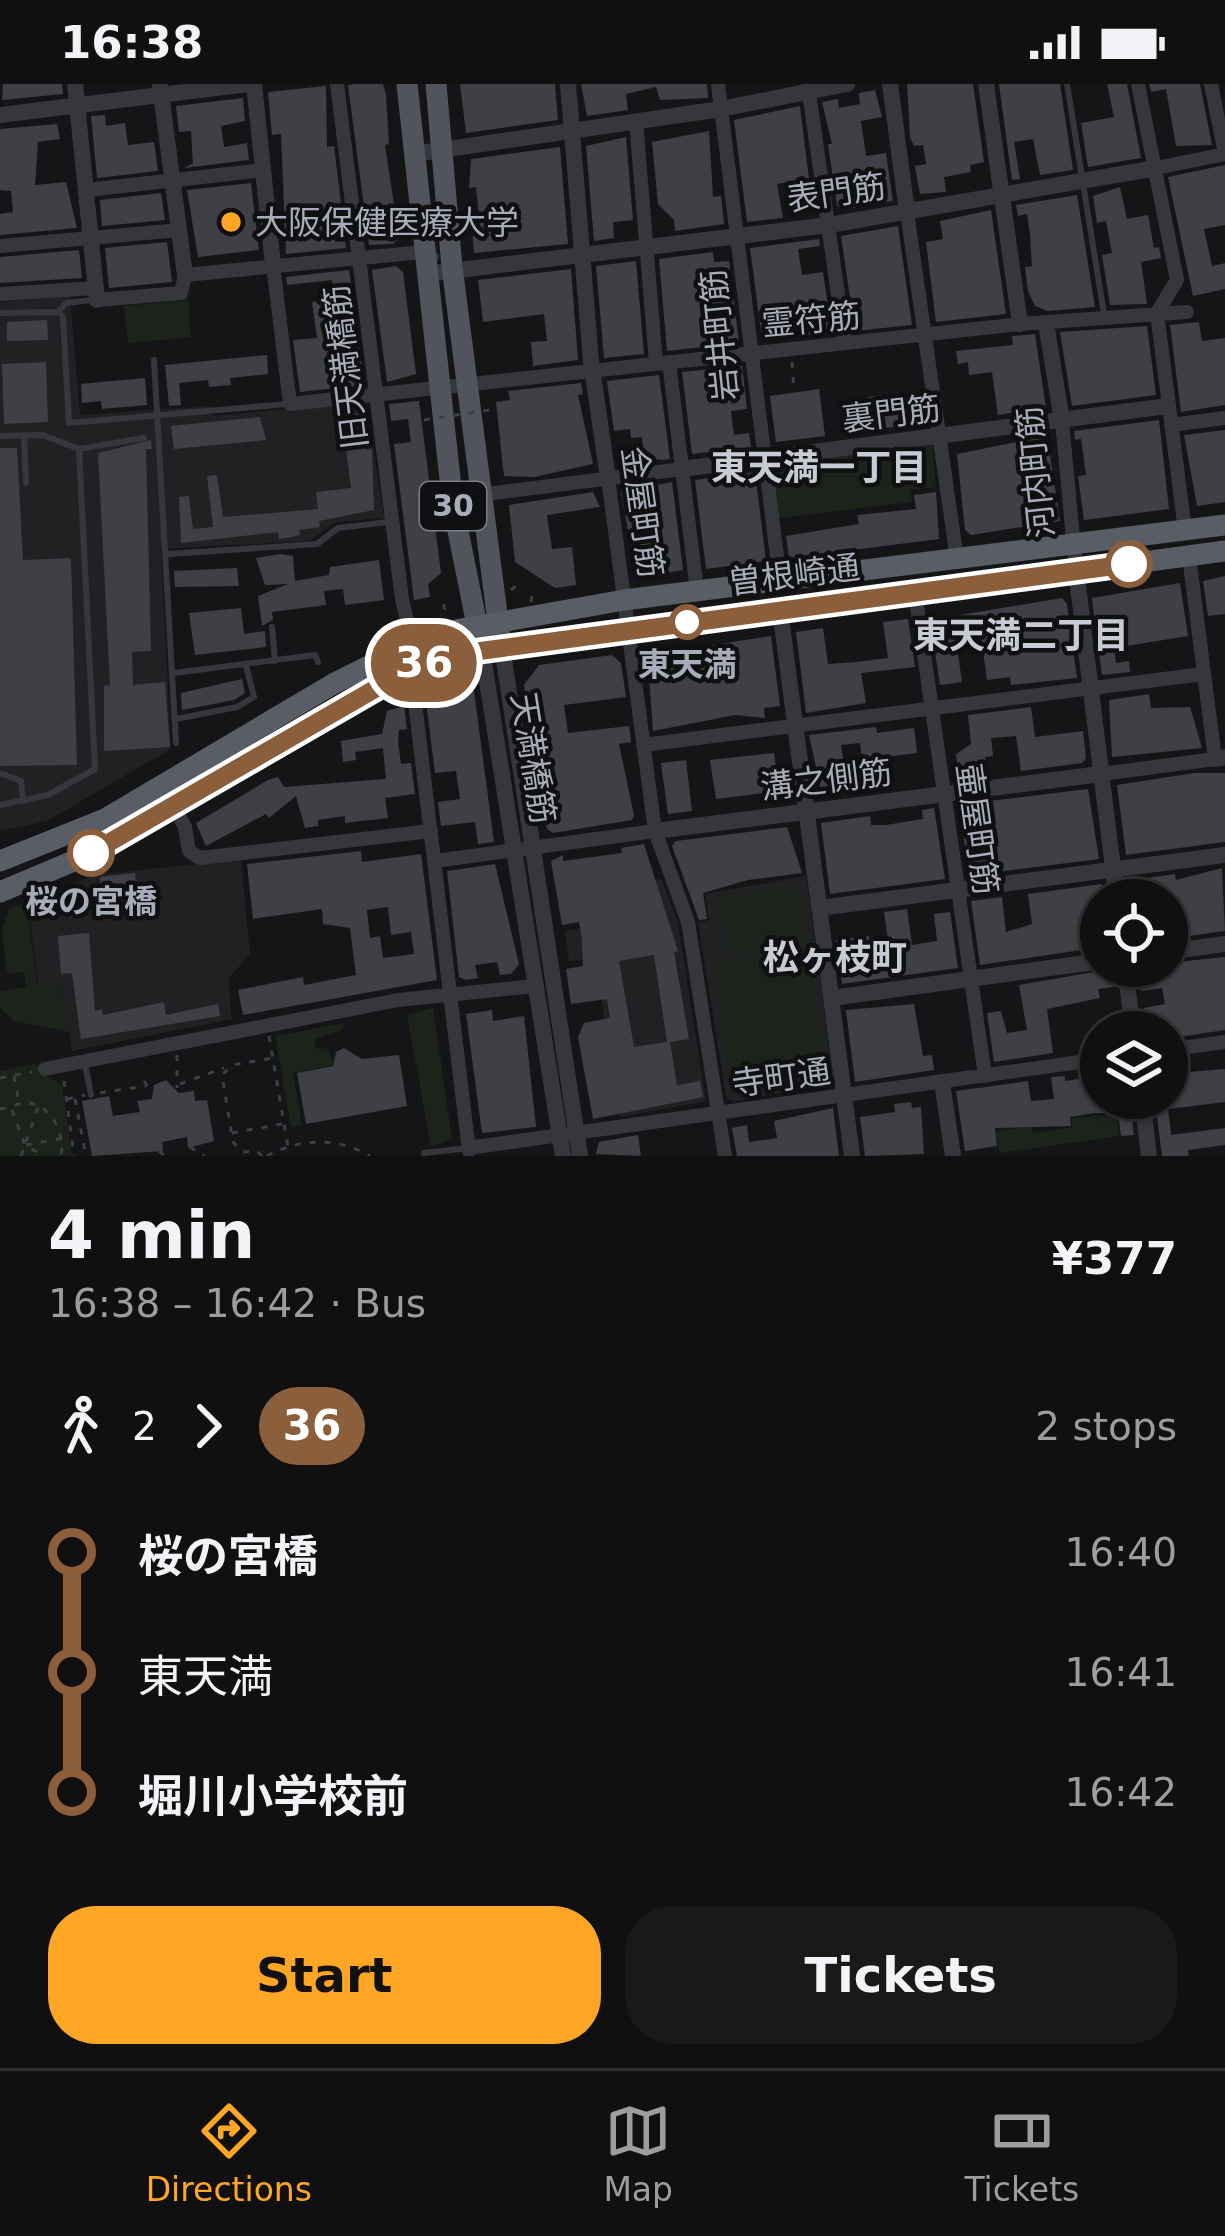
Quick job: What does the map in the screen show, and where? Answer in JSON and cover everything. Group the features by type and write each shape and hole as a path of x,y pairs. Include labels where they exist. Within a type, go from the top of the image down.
{"highway":[{"name":"曽根崎通","path":"0,861 105,819 412,642 486,623 624,600 1225,525"},
{"name":"曽根崎通","path":"0,892 83,857 406,671 450,655 1225,551"}],"main road":[{"name":"天満橋筋","path":"407,84 453,506 492,649"},
{"name":"天満橋筋","path":"436,84 479,495 486,623"}],"street":[{"path":"0,294 96,294 75,84"},
{"path":"0,115 160,89 251,84 290,404"},
{"name":"旧天満橋筋","path":"337,84 392,522 412,642"},
{"name":"金屋町筋","path":"568,84 608,478 655,831 688,922 725,1156"},
{"name":"岩井町筋","path":"718,84 780,580"},
{"path":"414,154 721,109 808,88 847,84"},
{"path":"890,84 957,559"},
{"path":"986,84 1020,324"},
{"path":"1138,84 1177,280 1157,313 1185,530"},
{"path":"1211,84 1225,154"},
{"path":"808,88 844,343"},
{"path":"160,89 185,275"},
{"path":"636,122 646,245 697,591"},
{"name":"表門筋","path":"96,294 181,293 185,275 272,265 360,258 452,267 829,225 1084,183 1225,154"},
{"path":"87,190 264,170"},
{"path":"0,246 180,230"},
{"name":"霊符筋","path":"290,404 1020,324 1187,312"},
{"name":"河内町筋","path":"1046,323 1062,421 1114,879"},
{"name":"裏門筋","path":"479,495 1062,421 1225,418"},
{"path":"1189,556 1203,674 1220,758"},
{"name":"壷屋町筋","path":"915,592 985,1076"},
{"path":"780,610 852,1156"},
{"name":"天満橋筋","path":"492,649 567,1135 563,1156"},
{"path":"406,671 413,686 469,1152"},
{"path":"643,745 1203,674"},
{"name":"溝之側筋","path":"435,861 1220,758"},
{"path":"173,805 185,827 189,850 200,858 431,831"},
{"name":"天満橋筋","path":"524,848 535,986 567,1135 580,1156"},
{"path":"819,908 1225,855"},
{"path":"1188,949 1225,944"},
{"path":"832,998 1080,964"},
{"path":"53,1068 398,1000 535,986"},
{"path":"1188,1047 1225,1042"},
{"name":"寺町通","path":"469,1152 1080,1062"},
{"path":"942,1082 953,1156"},
{"path":"1145,1119 1149,1156"}],"lane":[{"path":"1067,84 1105,318"},
{"path":"58,313 67,303 96,294"},
{"path":"0,313 58,313 63,317 69,423 290,404"},
{"path":"154,360 169,554 176,743"},
{"path":"0,806 48,795 95,769 74,423"},
{"path":"24,435 26,483"},
{"path":"0,436 24,435 77,446 144,438"},
{"path":"169,554 316,544 338,528 392,522"},
{"path":"272,627 275,662"},
{"path":"174,673 315,655 318,662"},
{"path":"176,719 237,706 254,697 246,664"},
{"path":"0,772 21,782 23,800"},
{"path":"85,1063 91,1095"},
{"path":"424,1154 469,1152"}],"path":[{"path":"790,348 794,391"},
{"path":"424,420 489,411 487,399"},
{"path":"509,591 520,583"},
{"path":"531,604 533,590"},
{"path":"444,604 445,617"},
{"path":"268,1035 288,1147"},
{"path":"176,1053 178,1086 226,1068 273,1058"},
{"path":"0,1078 53,1068 67,1099 74,1156"},
{"path":"226,1068 222,1080 231,1133 240,1150 264,1156 288,1147 332,1142 370,1156"},
{"path":"14,1076 20,1104"},
{"path":"67,1099 145,1083 152,1091"},
{"path":"74,1097 86,1156"},
{"path":"21,1156 38,1106"},
{"path":"0,1109 38,1106 54,1120 62,1138 61,1156"},
{"path":"12,1108 25,1145 44,1156"},
{"path":"231,1133 284,1124"},
{"path":"25,1145 82,1136"},
{"path":"190,1148 204,1156"},
{"path":"233,1156 240,1150"},
{"path":"159,1151 165,1156"}],"shaded area":[{"path":"70,296 80,415 211,406 213,416 366,401 384,518 336,522 309,541 161,549 171,749 47,821 0,831 0,302"},
{"path":"188,300 191,337 128,343 124,306"},
{"path":"932,445 936,487 911,490 912,502 779,518 771,462"},
{"path":"241,859 250,954 228,979 232,1019 72,1051 62,982 38,984 28,902 95,875"},
{"path":"806,876 834,1082 733,1102 726,1096 698,923 709,920 705,894"},
{"path":"662,879 678,923 706,1101 620,1117 595,958 569,961 565,931 610,923 605,884"},
{"path":"800,886 808,944 730,954 722,897"},
{"path":"27,903 37,984 62,982 69,1032 14,1021 0,1007 0,991 26,987 24,972 7,974 2,931 9,908"},
{"path":"809,947 828,1080 732,1095 713,962"},
{"path":"433,1008 452,1139 431,1147 407,1015"},
{"path":"345,1023 342,1030 314,1039 316,1049 327,1048 334,1065 293,1073 302,1125 291,1127 275,1036"},
{"path":"44,1062 47,1076 62,1084 72,1156 0,1156 0,1071"},
{"path":"1071,1118 1118,1119 1120,1136 1000,1153 996,1131 1031,1126 1033,1133 1072,1127"}],"building":[{"path":"3,84 62,84 63,94 2,100"},
{"path":"383,84 389,144 385,145 399,238 393,244 369,245 348,85"},
{"path":"460,84 555,84 558,120 466,133"},
{"path":"581,84 707,84 708,98 660,100 656,87 626,94 628,110 587,116"},
{"path":"907,84 973,84 984,162 970,165 971,172 944,177 946,192 920,194 915,166 926,164 923,145 914,146 910,137"},
{"path":"999,84 1060,84 1073,170 1040,175 1033,139 1014,142 1020,179 1012,180"},
{"path":"1107,84 1127,84 1141,158 1088,167 1081,123 1114,117"},
{"path":"1149,84 1200,84 1212,145 1176,146 1166,89 1151,92"},
{"path":"326,86 327,147 334,146 343,219 333,220 335,242 345,241 346,248 286,254 281,134 272,135 268,92"},
{"path":"875,90 882,117 861,121 866,156 886,153 893,201 842,210 837,205 828,144 832,144 822,102 838,99 839,108 860,104 859,93"},
{"path":"243,98 245,121 221,126 224,147 247,143 249,160 184,168 193,163 191,131 179,132 176,106"},
{"path":"800,106 809,179 777,184 783,218 747,222 734,120"},
{"path":"105,115 106,126 125,123 128,145 154,142 158,171 97,178 91,116"},
{"path":"57,124 60,139 38,142 35,185 66,182 77,228 0,235 0,214 13,212 11,191 0,190 0,129"},
{"path":"709,131 713,197 721,196 724,224 675,231 674,220 658,204 652,142"},
{"path":"626,137 633,220 613,222 614,238 594,241 586,146"},
{"path":"560,147 568,244 474,253 472,226 480,225 476,187 469,188 471,159"},
{"path":"1225,165 1225,225 1204,229 1212,266 1225,263 1225,289 1193,296 1168,177"},
{"name":"大阪保健医療大学","path":"251,183 259,250 198,257 187,190"},
{"path":"1120,187 1127,219 1148,215 1154,248 1159,247 1161,258 1141,262 1147,304 1110,305 1102,255 1112,253 1106,221 1097,223 1093,196"},
{"path":"161,193 165,220 102,226 100,200"},
{"path":"1077,195 1095,307 1048,311 1035,306 1028,291 1025,267 1032,266 1030,234 1027,214 1018,216 1016,205"},
{"path":"991,210 1006,314 936,322 926,242 943,239 940,221"},
{"path":"898,226 912,325 855,331 841,236"},
{"path":"819,239 820,246 798,249 802,275 823,272 832,333 762,339 750,248"},
{"path":"167,242 172,282 109,288 105,248"},
{"path":"79,250 82,278 0,283 0,257"},
{"path":"713,252 714,262 729,261 739,343 667,351 659,259"},
{"path":"636,261 644,354 604,358 596,266"},
{"path":"396,266 403,272 416,374 387,382 372,270"},
{"path":"571,269 578,360 533,366 531,342 547,341 544,314 483,322 478,280"},
{"path":"349,270 364,385 300,392 293,340 317,338 312,302 335,298 332,280 287,285 286,277"},
{"path":"47,320 48,340 7,341 7,322"},
{"path":"1199,322 1202,341 1225,338 1225,405 1181,412 1170,325"},
{"path":"1147,326 1156,395 1072,406 1060,332"},
{"path":"1035,334 1046,408 998,415 992,372 969,375 968,362 958,364 956,351 1013,345 1012,336"},
{"path":"267,355 268,374 230,378 231,385 209,387 208,380 179,383 181,405 169,406 165,365"},
{"path":"46,362 48,422 4,424 2,364"},
{"path":"742,366 747,409 731,411 734,435 749,433 751,447 692,454 682,372"},
{"path":"659,375 670,459 662,460 644,458 642,437 631,438 630,429 614,431 607,381"},
{"path":"145,378 147,405 102,409 101,401 82,403 81,384"},
{"path":"581,383 583,394 578,395 593,464 534,477 504,476 496,402 510,400 508,391"},
{"path":"819,389 825,436 776,442 770,396"},
{"path":"882,395 883,402 915,398 919,425 872,429 868,397"},
{"path":"419,401 441,573 428,584 430,597 414,600 394,444 411,442 408,419 391,421 389,404"},
{"path":"361,413 367,450 372,449 374,510 319,521 320,527 299,530 300,535 287,538 279,539 278,532 181,543 179,497 189,496 193,529 213,527 207,476 217,475 223,517 318,509 316,492 351,488 342,416"},
{"path":"260,417 266,440 174,449 171,426"},
{"path":"1159,420 1169,509 1084,520 1078,476 1086,475 1081,439 1075,440 1074,431"},
{"path":"1225,430 1225,502 1197,506 1184,435"},
{"path":"1047,436 1060,521 971,535 965,530 957,454"},
{"path":"151,440 152,449 146,449 151,651 132,652 133,685 165,682 170,747 104,751 104,686 110,685 98,453"},
{"path":"0,448 17,448 23,560 71,558 77,765 0,766"},
{"path":"755,472 766,561 706,569 695,480"},
{"path":"672,482 683,570 637,578 621,492"},
{"path":"593,492 600,507 547,515 552,549 572,547 576,585 555,588 515,562 509,505"},
{"path":"936,492 939,539 789,558 786,536 859,524 857,515 916,509 914,495"},
{"path":"293,556 295,581 329,575 330,567 379,560 384,600 345,605 343,589 324,591 326,605 272,612 273,620 262,626 258,596 288,584 265,585 256,558"},
{"path":"237,568 239,586 175,587 174,571"},
{"path":"1225,576 1225,614 1208,616 1203,581"},
{"path":"1180,583 1188,636 1114,648 1116,663 1129,661 1130,672 1102,675 1092,598"},
{"path":"1062,598 1067,604 1077,678 1011,685 1010,677 987,680 981,636 956,640 962,682 940,685 930,620"},
{"path":"241,608 244,634 265,631 266,647 195,655 189,613"},
{"path":"908,619 915,667 861,673 866,703 806,713 796,632 823,628 828,664 856,662 888,658 883,622"},
{"path":"771,636 780,706 764,708 765,718 735,715 653,731 648,662 657,660 656,654"},
{"path":"612,655 621,663 626,697 564,705 568,733 629,726 631,742 619,744 634,815 632,820 553,833 547,829 524,685 539,665"},
{"path":"453,674 474,691 494,842 478,844 475,822 441,826 438,802 460,799 456,771 435,773 424,686"},
{"path":"242,679 245,693 234,700 182,710 181,693"},
{"path":"1149,694 1151,708 1190,707 1202,748 1112,757 1109,700"},
{"path":"404,706 407,729 399,730 398,742 401,764 411,763 415,794 385,798 388,818 345,823 345,816 318,820 318,826 305,828 296,796 269,818 266,814 206,846 196,823 268,780 278,777 284,787 386,779 383,748 355,752 356,760 343,762 341,741 382,734 387,711"},
{"path":"1031,707 1035,737 1083,731 1086,758 1082,763 1021,771 1016,736 991,738 993,756 985,757 987,776 959,779 956,754 971,744 968,715"},
{"path":"876,727 877,733 914,728 917,753 862,760 860,743 841,745 844,765 861,763 865,791 818,797 820,785 809,735"},
{"path":"774,753 779,791 716,799 710,760"},
{"path":"686,760 692,811 668,814 661,763"},
{"path":"1225,773 1225,842 1126,855 1117,785"},
{"path":"1088,789 1099,859 971,875 957,805"},
{"path":"934,808 945,879 830,894 821,823 870,816 871,825 886,825 923,819 922,810"},
{"path":"787,827 802,873 748,880 703,893 707,919 699,920 672,846 676,841"},
{"path":"644,844 678,951 674,952 689,1039 670,1042 677,1085 700,1081 703,1097 593,1119 578,1037 584,1023 610,1018 607,999 571,1004 566,969 583,966 582,940 579,922 562,925 551,861 563,855 563,861 622,853 621,848","holes":["654,955 667,1042 634,1047 619,961"]},
{"path":"361,851 362,862 421,854 437,980 243,1015 238,990 303,977 304,985 356,975 350,928 323,924 322,909 253,919 247,864","holes":["388,907 391,935 411,932 414,954 383,958 380,936 370,938 367,910"]},
{"path":"495,864 519,964 511,974 500,975 497,962 475,965 478,978 466,980 459,977 447,871"},
{"path":"1222,868 1225,931 1188,936 1188,879 1180,879"},
{"path":"135,873 138,904 103,907 100,877"},
{"path":"1080,887 1080,950 980,965 971,901 1002,897 1006,932 1032,924 1028,894"},
{"path":"907,909 912,945 937,941 934,914 950,912 958,968 842,984 836,940 869,936 870,950 889,947 884,912"},
{"path":"89,933 95,1011 102,1009 103,1015 164,1002 166,1015 218,1004 220,1016 81,1039 72,973 61,974 58,936"},
{"path":"1225,957 1225,1030 1188,1036 1188,1011 1144,1011 1165,1004 1162,988 1141,991 1141,987 1188,987 1188,961"},
{"path":"1080,974 1080,987 1113,987 1098,989 1100,998 1047,1009 1053,1053 994,1062 987,1013 1001,1011 1007,1033 1027,1030 1019,985"},
{"path":"914,1004 923,1056 932,1055 934,1070 855,1082 846,1010"},
{"path":"492,1010 493,1021 524,1016 536,1127 482,1133 466,1014"},
{"path":"344,1048 362,1059 399,1055 407,1106 306,1124 297,1073 333,1066 336,1052"},
{"path":"1188,1058 1189,1072 1225,1069 1225,1102 1188,1107"},
{"path":"1051,1077 1080,1079 1080,1115 1070,1117 1071,1126 995,1128 997,1146 965,1151 956,1091 1028,1081 1031,1101 1054,1099"},
{"path":"166,1080 179,1093 194,1091 195,1101 207,1100 214,1141 188,1148 187,1137 162,1142 163,1151 92,1156 82,1101 109,1096 113,1116 140,1112 137,1101 152,1099 154,1085"},
{"path":"911,1102 912,1108 921,1107 924,1154 865,1156 860,1117 895,1112 894,1104"},
{"path":"833,1108 839,1156 737,1156 732,1128 747,1125 749,1142 777,1138 774,1121"},
{"path":"1119,1119 1132,1119 1134,1135 1121,1136"},
{"path":"1157,1119 1169,1119 1171,1135 1225,1128 1225,1145 1188,1150 1189,1156 1162,1156"},
{"path":"638,1135 641,1156 596,1154 599,1142"}],"bus line":[{"name":"36","path":"91,853 428,661 607,631 1129,564"}],"place":[{"name":"大阪保健医療大学","path":"231,222"},
{"name":"東天満","path":"687,622"},
{"name":"桜の宮橋","path":"91,853"}],"district":[{"name":"東天満一丁目","path":"819,467"},
{"name":"東天満二丁目","path":"1021,635"},
{"name":"松ヶ枝町","path":"835,957"}]}
